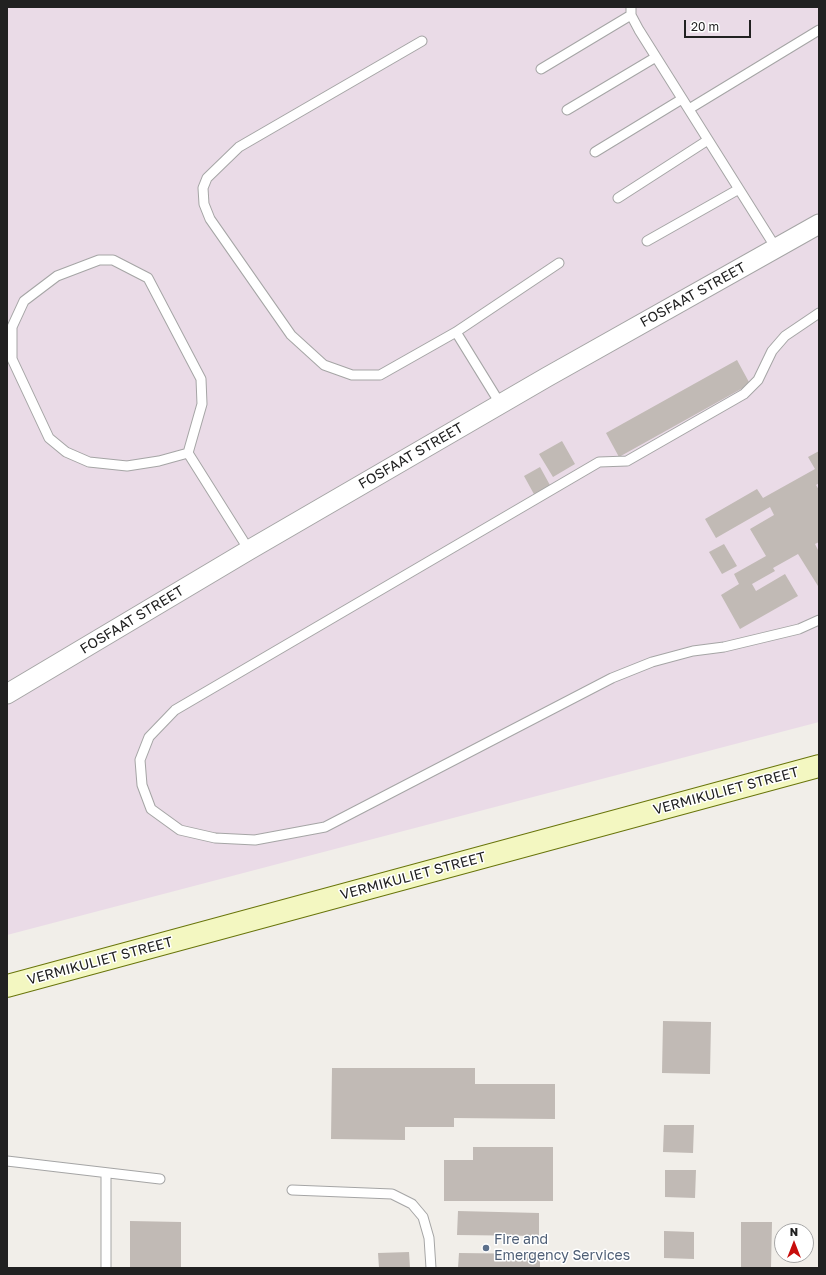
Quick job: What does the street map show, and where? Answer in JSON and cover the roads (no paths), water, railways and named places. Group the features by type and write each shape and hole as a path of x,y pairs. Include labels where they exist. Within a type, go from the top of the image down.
{"street":[{"name":"FOSFAAT STREET","path":"7,694 249,550 819,224"},
{"name":"VERMIKULIET STREET","path":"7,986 819,766"}],"lane":[{"path":"541,69 631,11 639,30 656,58 776,248"},
{"path":"689,109 819,30"},
{"path":"422,41 239,147 207,178 203,188 204,204 210,219 291,335 324,365 352,375 380,375 456,332 559,263"},
{"path":"567,110 656,58"},
{"path":"595,152 682,99"},
{"path":"618,198 708,140"},
{"path":"647,241 739,189"},
{"path":"188,453 159,461 127,466 97,463 89,462 66,452 49,438 12,359 12,328 24,301 57,276 99,260 114,260 148,278 201,379 202,404 188,453 249,550"},
{"path":"819,313 785,336 772,351 758,380 744,394 627,461 599,462 174,710 149,737 140,760 142,785 150,809 180,830 187,832 215,838 255,840 325,827 612,678 652,662 694,651 724,647 799,628 819,620"},
{"path":"456,332 501,405"},
{"path":"7,1161 160,1179"},
{"path":"106,1173 106,1268"},
{"path":"292,1190 392,1194 412,1204 422,1217 429,1238 431,1268"}],"place":[{"name":"Fire and Emergency Services","path":"486,1248"}]}
